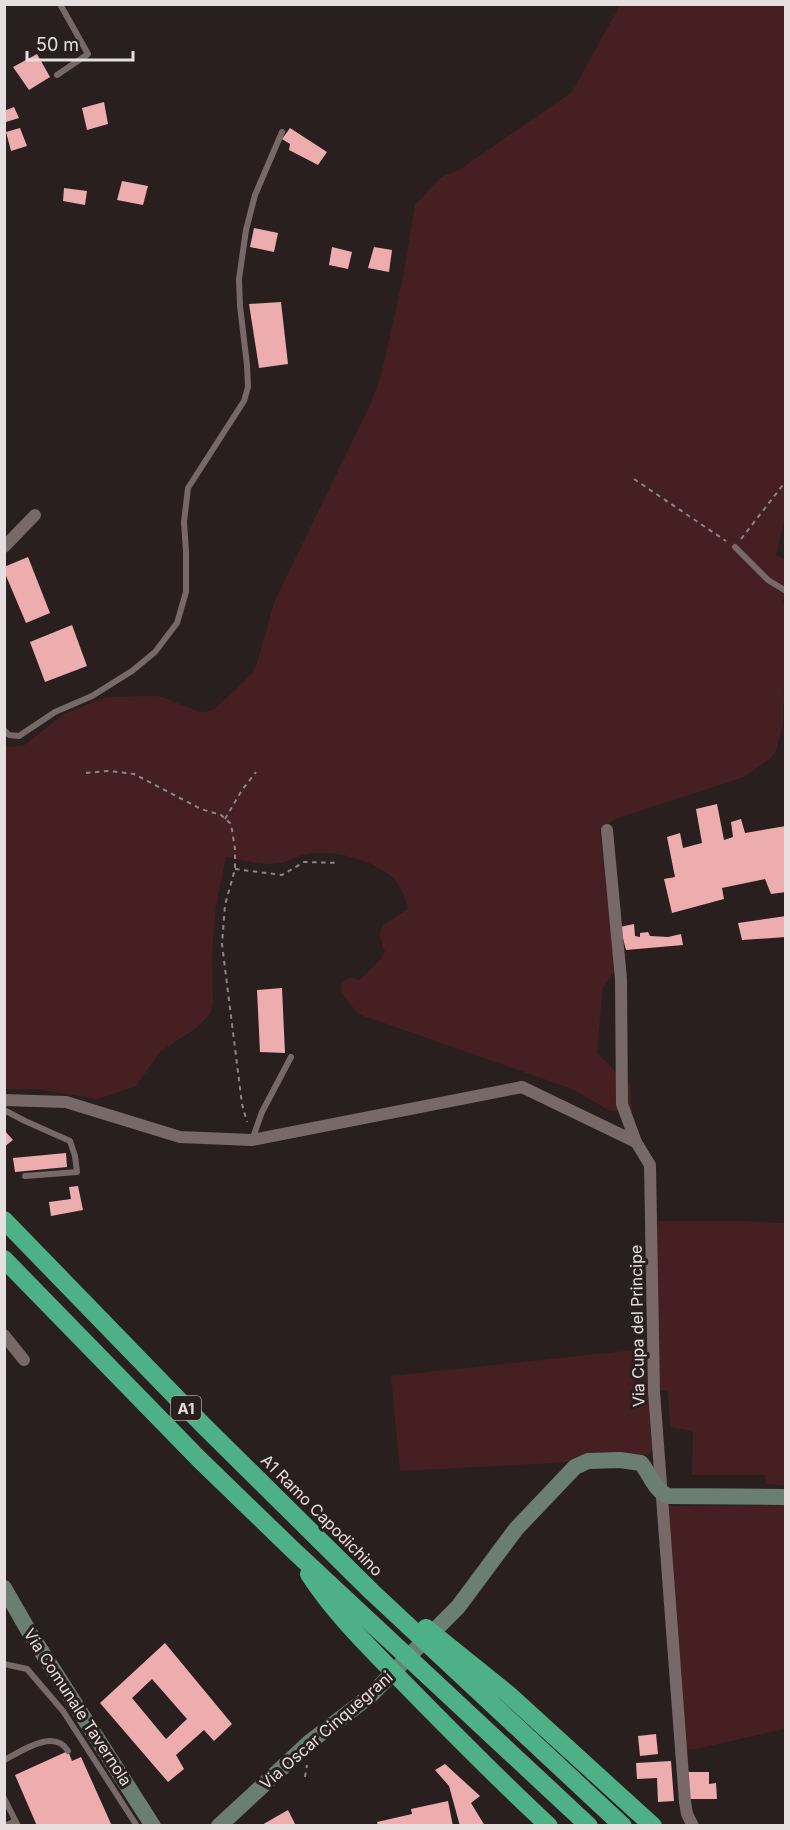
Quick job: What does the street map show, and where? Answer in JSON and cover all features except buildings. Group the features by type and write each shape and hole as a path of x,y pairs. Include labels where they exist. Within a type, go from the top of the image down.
{"highway":[{"name":"A1 Ramo Capodichino","path":"4,1220 203,1425 372,1592 623,1826"},
{"name":"A1","path":"4,1259 191,1450 293,1550 590,1826"},
{"path":"293,1550 324,1597 369,1646 501,1781 549,1826"},
{"path":"372,1592 414,1618 508,1694 653,1826"}],"street":[{"path":"4,547 35,515"},
{"name":"Via Cupa del Principe","path":"608,830 621,979 622,1104 636,1142 650,1165 654,1392 685,1802 687,1814 693,1826"},
{"path":"5,1099 66,1102 180,1137 252,1140 522,1087 636,1142"},
{"path":"4,1335 24,1360"},
{"name":"Via Oscar Cinquegrani","path":"219,1826 311,1741 370,1696 458,1607 516,1529 575,1467 588,1461 620,1460 641,1463 661,1493"},
{"path":"661,1493 668,1496 786,1497"},
{"name":"Via Comunale Tavernola","path":"4,1588 31,1635 153,1826"}],"lane":[{"path":"57,75 88,54 60,4"},
{"path":"4,730 9,735 19,736 55,712 92,696 132,671 156,652 177,623 186,592 184,522 188,488 244,401 248,387 239,279 246,230 255,195 282,132"},
{"path":"735,547 768,580 786,591"},
{"path":"252,1140 262,1112 291,1058"},
{"path":"4,1110 25,1122 70,1141 75,1156 77,1172 25,1176"},
{"path":"4,1664 27,1669 63,1711 137,1826"},
{"path":"4,1760 40,1742 54,1740 63,1744 68,1751"},
{"path":"5,1800 16,1823 5,1826"}],"path":[{"path":"634,479 735,547 786,481"},
{"path":"86,773 108,771 134,774 201,809 221,815 231,824 236,869 225,905 222,944 242,1104 252,1140"},
{"path":"225,819 256,772"},
{"path":"236,869 282,875 304,862 339,863"}],"shaded area":[{"path":"620,5 785,5 786,513 776,555 786,560 783,600 786,611 783,725 775,753 744,777 615,819 600,830 613,954 627,954 603,987 597,1053 630,1086 632,1112 610,1111 572,1089 361,1015 341,992 342,983 350,977 359,980 380,960 385,952 379,934 383,925 408,909 400,886 378,867 357,859 323,853 308,854 272,864 226,857 216,907 212,951 213,1004 210,1014 195,1029 160,1052 136,1086 98,1099 35,1089 5,1089 5,747 23,746 64,714 106,697 160,696 197,711 206,712 215,709 251,674 256,666 275,600 370,405 381,376 403,277 415,205 441,177 459,170 572,92"},
{"path":"658,1221 785,1223 785,1485 766,1484 765,1475 692,1475 693,1431 670,1427 668,1391 658,1390 655,1256"},
{"path":"645,1349 652,1450 649,1455 623,1453 572,1462 400,1471 391,1376"},
{"path":"785,1505 785,1729 695,1749 684,1749 666,1506"}]}
